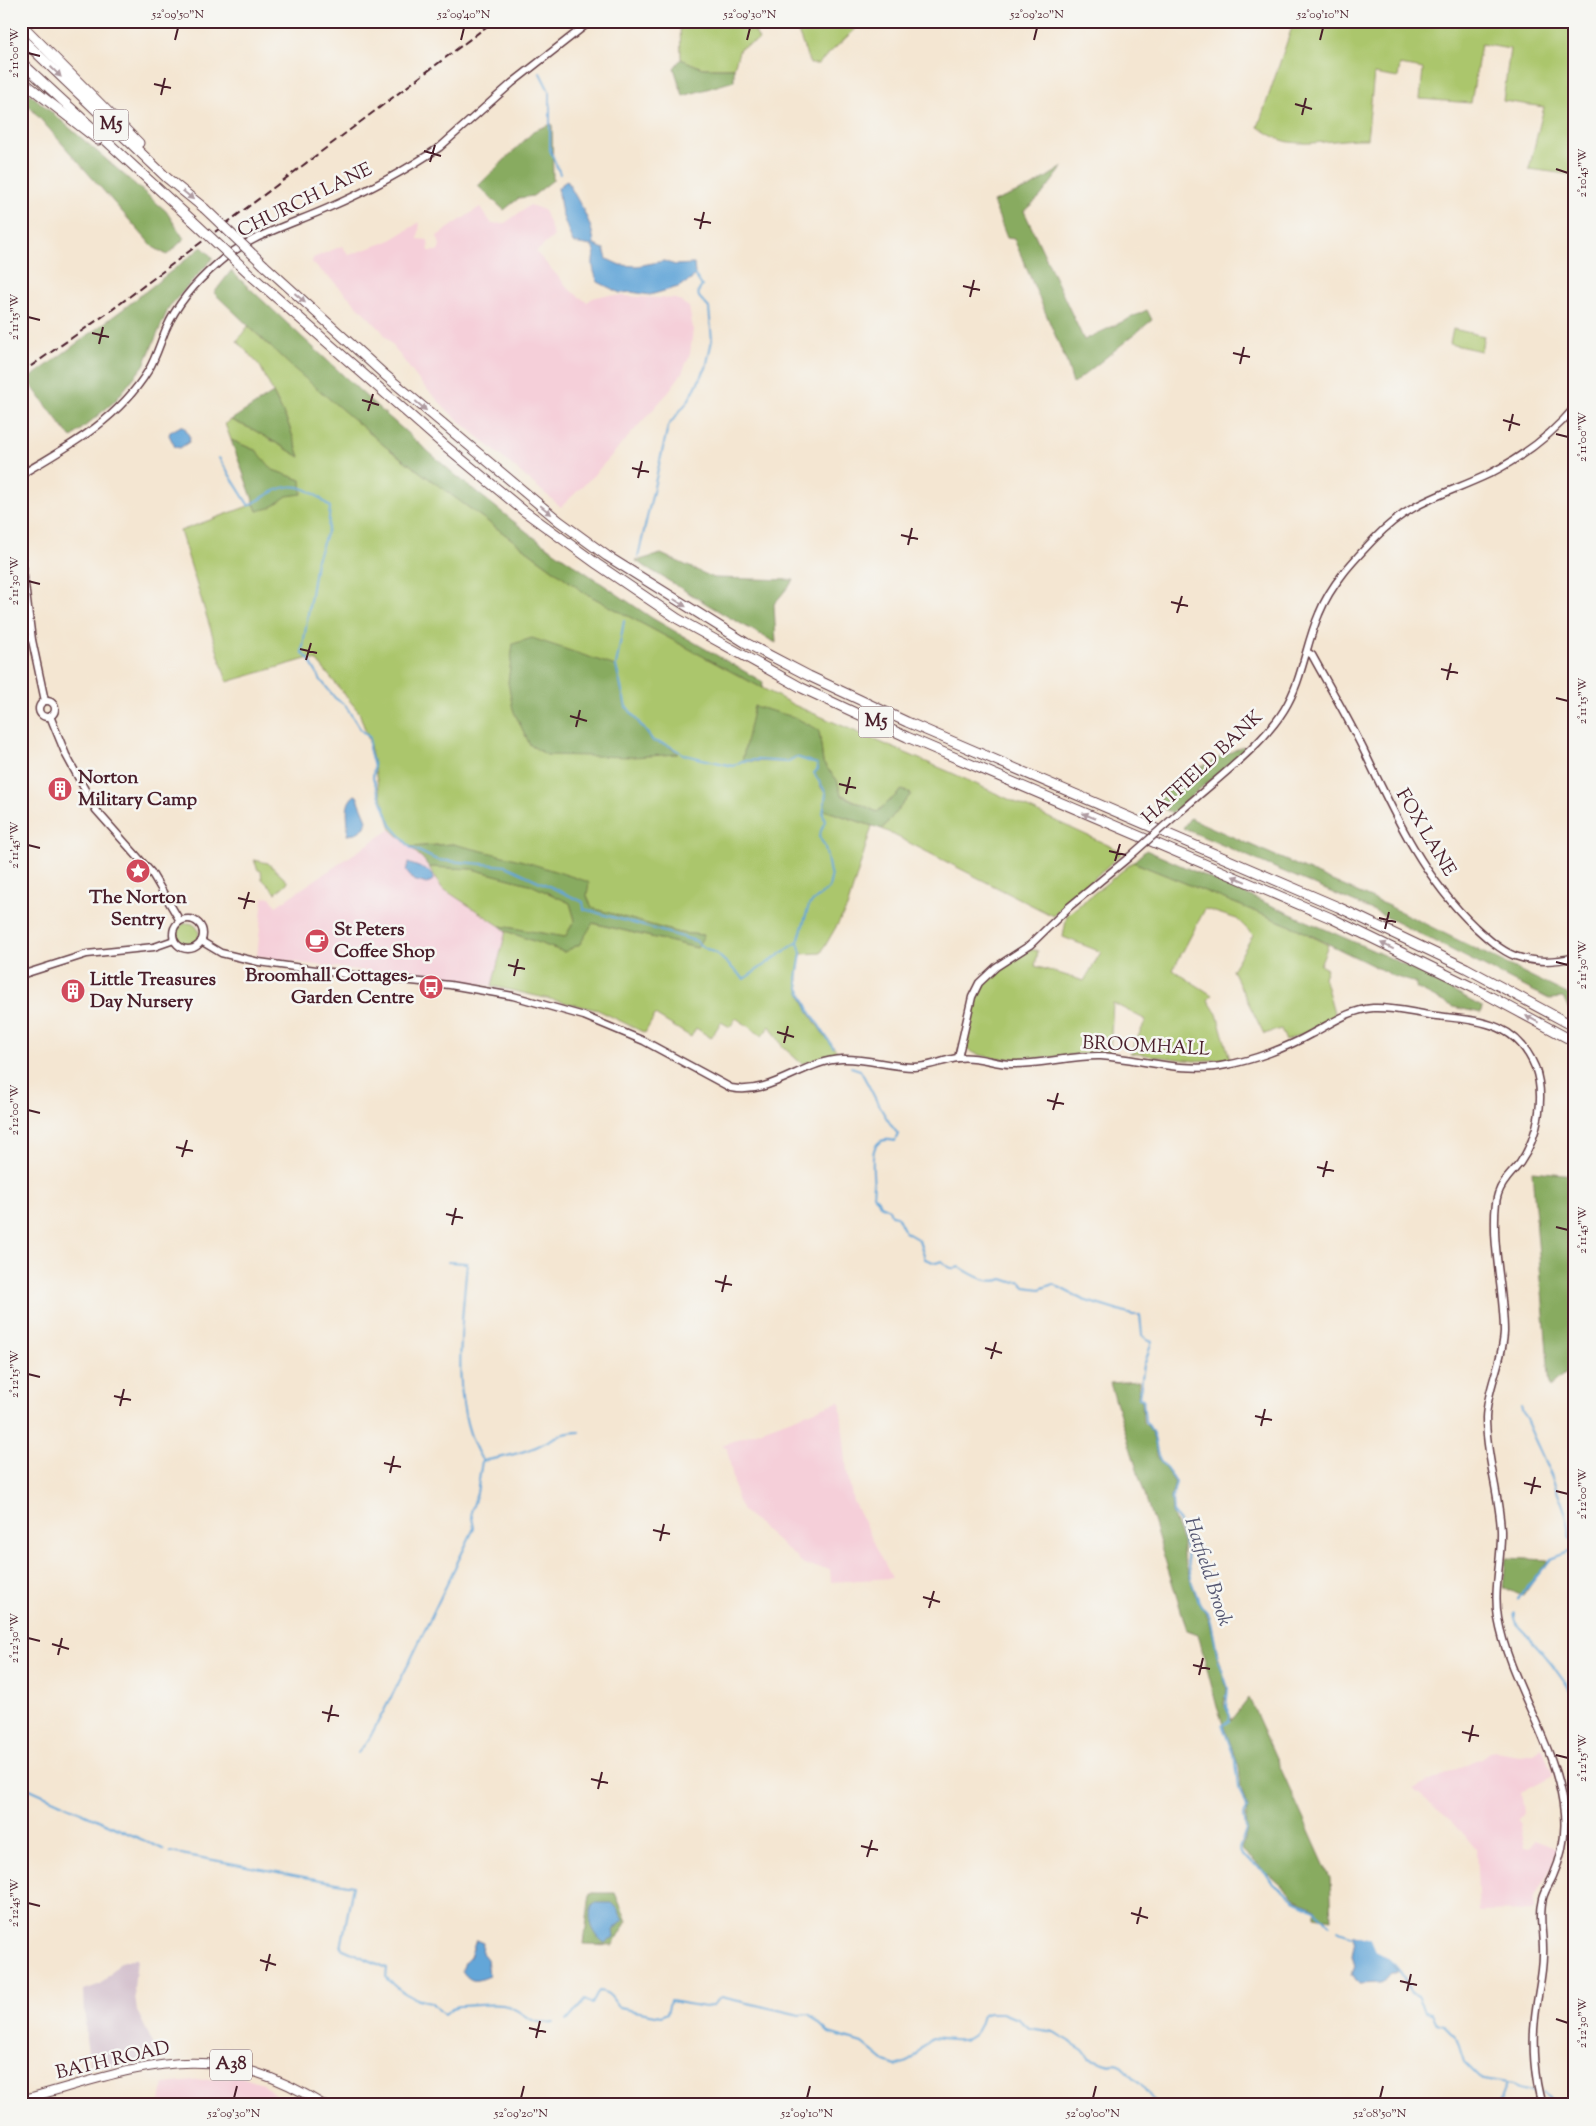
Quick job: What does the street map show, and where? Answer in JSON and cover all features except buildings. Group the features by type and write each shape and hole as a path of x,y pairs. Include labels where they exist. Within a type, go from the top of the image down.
{"highway":[{"name":"M5","path":"21,24 148,152 167,178"},
{"name":"M5","path":"21,38 167,178 204,208 384,375 559,521 607,556 746,643 809,676 907,722 1338,907 1466,968 1575,1027"},
{"name":"M5","path":"21,62 253,277 443,444 524,511 678,619 802,688 916,741 1331,918 1480,991 1575,1042"},
{"name":"M5","path":"21,80 81,128 123,158"}],"main road":[{"name":"BATH ROAD","path":"21,2100 150,2065 192,2061 227,2064 266,2074 296,2088 324,2105"}],"street":[{"name":"CHURCH LANE","path":"21,476 26,471 81,440 111,415 134,391 153,362 175,312 198,282 218,262 254,239 363,191 428,155 440,147 512,83 591,21"},
{"name":"HATFIELD BANK","path":"958,1058 972,997 979,983 996,967 1030,946 1069,907 1128,858 1273,727 1298,684 1319,614 1330,592 1350,565 1394,520 1427,500 1488,474 1512,461 1560,426 1575,407"},
{"path":"21,552 32,640 45,701"},
{"name":"FOX LANE","path":"1307,652 1312,655 1352,727 1382,792 1433,879 1466,919 1493,942 1514,955 1548,962 1575,957"},
{"path":"45,701 51,702 55,706 54,712 50,716 44,716 40,711 40,705 45,701"},
{"path":"50,716 66,755 96,810 151,872 180,921"},
{"path":"187,918 198,923 202,930 201,941 196,946 185,948 174,940 173,930 180,921 187,918"},
{"path":"21,976 87,954 160,946 174,940"},
{"path":"201,941 221,953 259,962 344,974 481,989 584,1016 644,1041 731,1088 743,1090 756,1089 795,1073 842,1059 872,1061 913,1068 958,1058"},
{"name":"BROOMHALL","path":"958,1058 1010,1064 1102,1056 1182,1067 1206,1068 1226,1065 1290,1043 1311,1034 1346,1014 1360,1009 1387,1008 1487,1022 1504,1030 1521,1045 1534,1064 1539,1089 1537,1122 1533,1138 1522,1160 1506,1179 1499,1191 1496,1202 1495,1240 1504,1332 1502,1348 1488,1394 1486,1420 1490,1463 1498,1499 1501,1530 1496,1592 1498,1618 1511,1661 1552,1763 1560,1788 1565,1816 1564,1842 1561,1856 1543,1895 1541,1906 1543,1957 1534,2035 1538,2087 1542,2105"}],"shaded area":[{"path":"530,205 544,210 554,236 536,252 571,291 587,302 593,298 605,295 677,299 689,307 693,329 690,354 682,373 666,395 593,476 561,507 450,413 420,382 381,330 334,282 312,263 313,258 342,246 349,255 389,241 420,222 418,239 428,240 429,251 438,251 440,245 437,236 480,207 492,224 505,223"},
{"path":"391,829 423,859 442,888 506,931 492,986 257,956 263,898 270,897 276,906"},
{"path":"840,1401 847,1471 853,1501 892,1578 831,1582 830,1569 806,1566 743,1511 737,1499 727,1448 722,1445"},
{"path":"1542,1747 1553,1775 1521,1792 1524,1814 1518,1819 1524,1847 1530,1848 1534,1840 1559,1849 1549,1873 1534,1899 1534,1911 1479,1912 1476,1850 1450,1819 1413,1789 1481,1758 1489,1752 1496,1751 1519,1755 1534,1753"},
{"path":"137,1958 134,1989 137,2011 159,2056 107,2068 96,2063 93,2065 90,2063 86,2040 84,1990 101,1984 121,1962"},
{"path":"241,2076 262,2083 282,2101 280,2105 159,2105 164,2084"}],"green space":[{"path":"680,21 750,21 759,40 740,48 734,68 702,68 681,59"},
{"path":"794,21 864,21 818,64 810,64"},
{"path":"1294,21 1575,21 1575,175 1529,169 1544,107 1503,101 1510,49 1481,44 1471,103 1420,99 1423,69 1400,65 1398,78 1374,74 1367,139 1299,143 1285,141 1273,136 1258,127"},
{"path":"681,59 702,68 734,68 734,81 683,96 674,68"},
{"path":"21,86 166,211 184,239 167,255 153,247 21,97"},
{"path":"552,124 553,180 533,196 519,198 504,210 478,186 535,130"},
{"path":"1063,167 1040,197 1024,211 1084,340 1147,310 1152,320 1073,384 1067,363 1014,239 1007,238 993,202 1031,187"},
{"path":"202,247 213,258 169,307 144,365 115,401 71,438 27,380 122,310"},
{"path":"231,271 373,403 454,474 532,536 652,618 763,682 762,688 585,593 386,447 293,368 214,293"},
{"path":"248,326 386,447 585,593 794,705 952,773 1123,852 1053,916 882,829 911,794 902,790 877,812 841,794 837,780 823,763 819,730 742,761 787,762 796,757 817,764 821,788 826,793 824,810 872,826 847,908 821,953 801,954 799,967 799,989 807,1009 826,1038 838,1052 802,1064 783,1047 770,1026 762,1036 736,1018 730,1027 721,1022 711,1038 696,1028 691,1037 655,1015 645,1033 598,1010 492,986 506,931 564,952 580,944 592,923 697,948 703,935 679,933 591,908 587,896 453,844 410,847 391,829 378,785 369,741 359,712 317,661 306,659 227,682 180,531 254,504 257,511 264,509 281,499 301,480 272,470 257,451 231,440 225,424 231,420 254,430 300,457 288,423 260,366 237,341"},
{"path":"1453,329 1484,336 1481,351 1450,344"},
{"path":"273,393 288,423 300,457 254,430 231,420"},
{"path":"231,440 257,451 273,470 301,480 302,494 287,496 270,508 257,511"},
{"path":"661,554 714,578 794,580 774,604 776,643 725,615 636,561"},
{"path":"532,638 616,666 626,707 653,741 668,745 678,754 634,757 547,755 530,745 513,710 508,682 513,644"},
{"path":"754,706 794,717 819,730 823,763 837,780 841,795 877,812 902,790 911,794 882,829 824,810 826,793 814,773 818,769 817,764 796,757 787,762 742,761"},
{"path":"1243,746 1246,749 1172,813 1154,803 1193,771"},
{"path":"1190,818 1391,907 1575,998 1575,1012 1568,1008 1563,998 1549,999 1372,910 1183,828"},
{"path":"453,844 520,860 589,882 587,896 592,908 679,933 704,935 697,948 593,923 580,944 564,952 506,931 500,926 565,937 575,920 570,903 529,884 472,869 429,867 410,847"},
{"path":"1146,850 1397,961 1482,1007 1481,1013 1453,1007 1416,988 1416,983 1396,977 1296,928 1133,862"},
{"path":"254,860 268,863 288,882 276,893 262,879 261,871 258,870"},
{"path":"1133,862 1296,928 1328,945 1320,965 1327,969 1324,977 1335,1016 1286,1041 1281,1029 1264,1034 1232,970 1253,935 1237,919 1205,909 1173,970 1212,995 1208,1000 1217,1014 1230,1059 1194,1061 1130,1053 1146,1020 1113,1003 1110,1051 1057,1057 1014,1059 979,1055 966,1049 978,991 987,979 1031,949 1038,951 1035,966 1084,981 1101,952 1063,937 1067,915"},
{"path":"429,867 472,869 529,884 570,903 575,920 565,937 500,926 442,888"},
{"path":"188,923 196,926 199,934 196,942 188,945 180,942 177,934 180,926"},
{"path":"1532,1171 1575,1175 1575,1370 1565,1374 1550,1387"},
{"path":"1139,1381 1138,1397 1142,1401 1143,1422 1150,1429 1156,1446 1156,1455 1175,1483 1171,1497 1172,1513 1183,1543 1183,1555 1195,1594 1209,1619 1227,1689 1224,1704 1232,1720 1249,1698 1330,1878 1332,1919 1315,1916 1315,1908 1294,1898 1241,1849 1247,1830 1247,1808 1241,1788 1239,1767 1217,1707 1198,1634 1187,1630 1110,1383"},
{"path":"1506,1558 1548,1560 1523,1596 1503,1588"},
{"path":"590,1893 615,1893 627,1921 613,1945 584,1944"}],"water":[{"path":"567,180 588,219 594,245 604,249 607,259 620,265 637,266 664,261 675,265 694,264 695,274 691,280 678,287 650,295 631,292 620,293 598,282 593,267 595,252 592,246 573,243 562,214 558,188"},
{"path":"184,426 190,438 189,442 180,448 175,447 169,435 170,432"},
{"path":"355,795 367,820 365,827 355,834 347,835 348,804"},
{"path":"408,863 429,871 433,880 427,884 413,880 406,871"},
{"path":"594,1903 612,1903 617,1908 623,1921 613,1930 614,1938 605,1943 597,1935 590,1919 591,1908"},
{"path":"1353,1934 1370,1940 1375,1952 1386,1957 1398,1973 1390,1973 1381,1983 1359,1984 1352,1974 1355,1966 1352,1956 1355,1939"},
{"path":"476,1940 483,1943 482,1953 487,1959 489,1976 472,1980 462,1971 465,1962 470,1957"}],"waterway":[{"path":"540,73 550,93 550,150 560,174"},
{"name":"Hatfield Brook","path":"638,557 668,426 688,401 706,368 712,340 709,308 699,297 698,292 702,286 694,274"},
{"path":"219,458 249,506 281,488 299,487 318,497 330,507 328,529 316,562 302,653 308,658 320,679 335,698 345,705 361,730 370,738 369,748 374,767 373,778 391,825 410,847 437,860 506,866 583,902 584,909 696,941 701,946 717,954 744,979 798,942"},
{"name":"Hatfield Brook","path":"624,621 616,666 626,707 653,741 668,745 685,755 733,766 742,761 787,762 796,757 817,764 818,769 814,773 826,793 823,814 825,821 819,836 825,847 831,878 829,888 809,905 798,942 801,953 797,979 809,1010 833,1047"},
{"name":"Hatfield Brook","path":"851,1067 860,1070 882,1111 898,1134 895,1141 884,1140 878,1143 874,1150 873,1195 880,1205 889,1209 891,1215 897,1216 905,1232 919,1240 925,1259 936,1263 942,1261 952,1268 960,1267 986,1280 1020,1281 1025,1287 1040,1289 1053,1284 1083,1300 1132,1315 1140,1315 1142,1335 1152,1342 1144,1365 1139,1398 1143,1399 1145,1421 1153,1433 1159,1458 1176,1482 1172,1498 1173,1513 1178,1519 1185,1543 1192,1583 1200,1604 1209,1615 1218,1658 1228,1688 1226,1707 1230,1716 1229,1721 1222,1724 1236,1762 1239,1788 1246,1808 1244,1816 1246,1829 1239,1849 1242,1855 1265,1872 1273,1884 1294,1900 1314,1909 1330,1924"},
{"path":"448,1262 467,1263 461,1338 461,1390 465,1415 472,1439 482,1460"},
{"path":"1521,1407 1565,1511 1569,1526 1569,1537 1575,1544"},
{"path":"358,1753 369,1739 409,1663 474,1528 471,1512 477,1493 482,1461 516,1454 562,1435 580,1432"},
{"path":"1518,1599 1551,1559 1575,1550"},
{"path":"1514,1613 1514,1620 1551,1662 1575,1698"},
{"path":"21,1785 165,1850"},
{"path":"170,1852 353,1886 341,1948 387,1968 386,1977 401,1991 411,1997 431,2002 439,2011 445,2014 452,2008 459,2006 498,2004 511,2007 537,2022 554,2022"},
{"name":"Hatfield Brook","path":"1338,1930 1370,1940 1375,1952 1387,1959 1397,1969 1406,1981 1412,1994 1418,1997 1425,2011 1432,2012 1437,2023 1444,2025 1456,2037 1464,2062 1479,2077 1484,2080 1513,2085 1536,2092"},
{"path":"567,2021 585,2000 592,2004 599,1991 609,1994 619,2008 661,2016 667,2013 670,2001 705,2007 711,2006 721,1997 800,2015 809,2014 829,2033 862,2043 885,2062 896,2066 914,2057 932,2038 965,2040 975,2033 980,2026 983,2015 1002,2013 1017,2019 1029,2028 1054,2032 1083,2050 1089,2058 1110,2065 1114,2063 1119,2064 1142,2086 1157,2105"},
{"path":"1499,2105 1507,2084"},
{"name":"Hatfield Brook","path":"1542,2092 1561,2105"}],"railway":[{"path":"21,373 109,312 494,21"}],"place":[{"name":"Norton Military Camp","path":"60,789"},
{"name":"The Norton Sentry","path":"138,871"},
{"name":"St Peters Coffee Shop","path":"317,941"},
{"name":"Broomhall Cottages- Garden Centre","path":"431,987"},
{"name":"Little Treasures Day Nursery","path":"73,991"}]}
